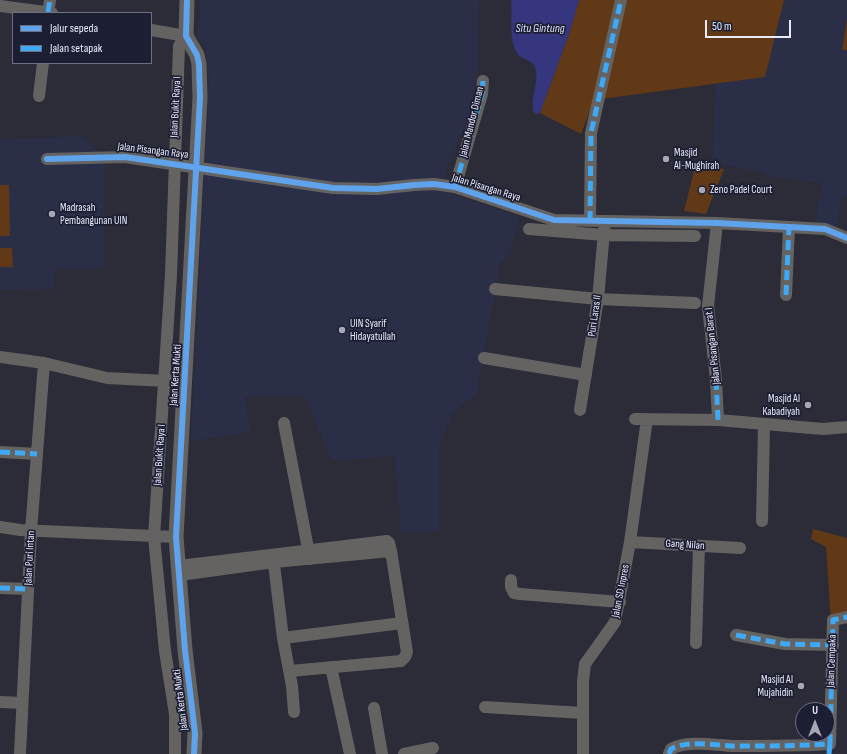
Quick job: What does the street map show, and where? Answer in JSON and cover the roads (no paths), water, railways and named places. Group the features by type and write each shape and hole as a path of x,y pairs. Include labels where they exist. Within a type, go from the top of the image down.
{"street":[{"path":"50,0 50,12"},
{"path":"152,30 186,36 187,0"},
{"path":"590,221 591,132 621,0"},
{"path":"0,6 43,12"},
{"name":"Jalan Kerta Mukti","path":"186,36 197,55 200,68 184,165 186,377 179,465 176,537 185,650 194,720 194,754"},
{"name":"Jalan Bukit Raya I","path":"175,754 174,714 165,651 154,537 171,275 184,165 179,46 186,36"},
{"path":"39,96 43,64"},
{"name":"Jalan Mandor Diman","path":"455,187 482,94 483,81"},
{"name":"Jalan Pisangan Raya","path":"47,159 111,156 184,165 333,188 377,190 434,184 455,187 554,220 717,223 825,229 847,238"},
{"name":"Puri Laras II","path":"580,410 598,300 605,221"},
{"path":"618,235 620,221"},
{"name":"Jalan Pisangan Barat I","path":"717,223 708,306 716,380 718,420"},
{"path":"786,295 789,227"},
{"path":"529,229 604,235 695,236"},
{"path":"496,289 598,300 695,304"},
{"path":"0,357 44,363 107,378 164,376 186,377"},
{"path":"484,358 586,375"},
{"name":"Jalan Puri Intan","path":"20,754 31,531 44,363"},
{"name":"Jalan SD Inpres","path":"583,754 585,664 615,622 620,602 630,542 641,419 718,420 764,426 823,430 847,427"},
{"path":"284,423 309,555"},
{"path":"762,521 764,426"},
{"path":"0,452 37,454"},
{"path":"159,465 179,465"},
{"path":"0,527 31,531 176,537"},
{"path":"179,570 309,555 386,541 389,543 402,623 406,652 405,657 401,661 290,671"},
{"name":"Gang Nilan","path":"630,542 740,548"},
{"path":"696,643 699,546"},
{"path":"274,558 283,638 290,671 294,712"},
{"path":"511,580 511,587 514,593 620,602"},
{"path":"0,588 28,589"},
{"name":"Jalan Cempaka","path":"669,754 671,748 693,744 787,746 829,749 834,619 847,617"},
{"path":"283,638 402,623"},
{"path":"736,635 785,644 833,645"},
{"path":"165,651 185,650"},
{"path":"331,667 350,754"},
{"path":"0,702 22,703"},
{"path":"485,707 583,713"},
{"path":"374,708 382,754"},
{"path":"404,754 433,748"}],"water":[{"name":"Situ Gintung","path":"511,0 579,0 569,34 540,113 536,114 533,111 533,106 536,71 533,64 519,56 514,47"}],"place":[{"name":"Masjid Al-Mughirah","path":"666,159"},
{"name":"Zeno Padel Court","path":"702,190"},
{"name":"Madrasah Pembangunan UIN","path":"52,214"},
{"name":"UIN Syarif Hidayatullah","path":"342,330"},
{"name":"Masjid Al Kabadiyah","path":"808,405"},
{"name":"Masjid Al Mujahidin","path":"801,686"}]}
